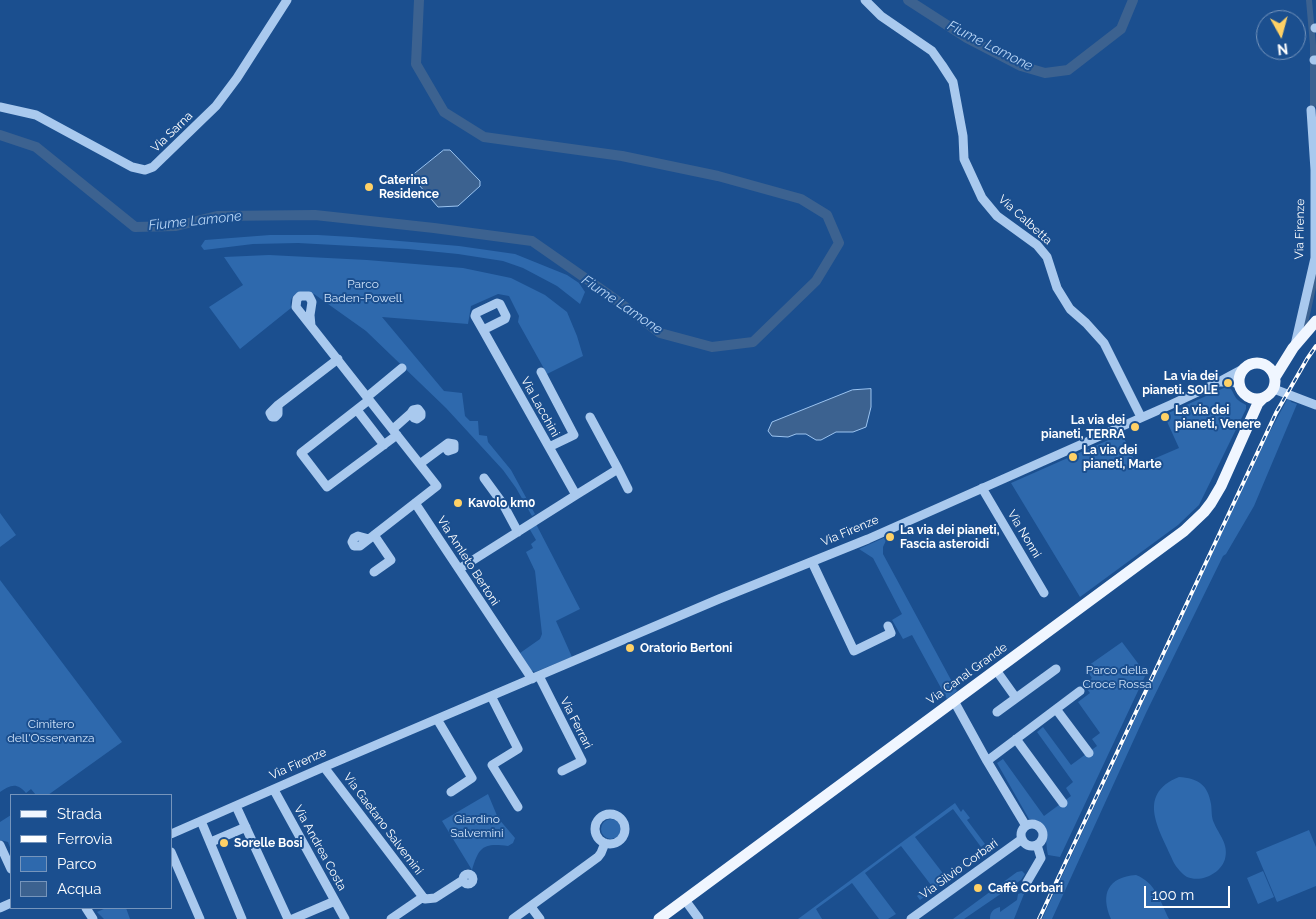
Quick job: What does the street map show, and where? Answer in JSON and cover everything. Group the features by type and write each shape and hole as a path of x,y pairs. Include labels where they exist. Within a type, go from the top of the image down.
{"main road":[{"name":"Via Firenze","path":"1275,377 1294,347 1316,321"},
{"name":"Via Firenze","path":"1262,363 1275,361 1294,347"},
{"path":"1246,396 1255,399 1263,398 1270,394 1274,389 1275,377 1271,369 1262,363 1251,363 1243,369 1239,377 1242,391 1246,396 1252,403 1252,417"},
{"name":"Via Canal Grande","path":"659,919 1176,536 1204,512 1221,486 1258,403 1263,398"}],"street":[{"name":"Via Sarna","path":"0,107 36,115 132,166 139,169 149,169 164,158 210,113 229,91 287,0"},
{"name":"Via Calbetta","path":"865,0 882,16 932,51 942,65 953,82 963,136 964,159 982,198 997,216 1037,245 1047,257 1057,288 1070,309 1104,342 1141,417"},
{"name":"Via Firenze","path":"1294,347 1303,318 1315,258 1315,170 1311,110"},
{"path":"311,326 312,302 309,296 300,296 296,299 295,304 302,315 437,486 372,537 391,560 374,572"},
{"name":"Via Lacchini","path":"483,330 576,495"},
{"path":"278,405 338,359"},
{"path":"402,368 357,410 301,453 328,487 384,445 411,414"},
{"name":"Via Firenze","path":"172,834 491,696 812,562 1217,383 1243,369"},
{"path":"541,372 574,435 549,448"},
{"name":"Via Firenze","path":"1217,383 1231,382 1239,384"},
{"path":"1274,389 1316,405"},
{"path":"357,410 384,445"},
{"path":"590,416 628,488"},
{"path":"421,464 446,444"},
{"path":"459,569 618,469"},
{"path":"484,478 503,504 518,532"},
{"name":"Via Nonni","path":"982,488 1044,593"},
{"name":"Via Amleto Bertoni","path":"415,503 535,678"},
{"path":"812,562 854,651 891,633"},
{"path":"997,712 1056,669"},
{"path":"996,670 1016,698"},
{"name":"Via Ferrari","path":"535,678 582,761 562,770"},
{"path":"986,761 1080,691"},
{"path":"491,696 518,749 492,765 518,807"},
{"path":"954,700 986,761 1026,826"},
{"path":"1056,708 1089,753"},
{"path":"437,719 472,778 451,792"},
{"path":"1016,739 1063,803"},
{"name":"Via Gaetano Salvemini","path":"324,767 423,897"},
{"name":"Via Andrea Costa","path":"274,790 344,919"},
{"path":"236,806 288,919"},
{"path":"201,821 242,919"},
{"path":"1035,824 1042,830 1042,840 1037,845 1030,846 1022,839 1022,830 1026,826 1035,824"},
{"path":"211,842 246,827"},
{"name":"Via Silvio Corbari","path":"911,919 1022,839"},
{"path":"514,919 598,856 604,849 605,843"},
{"path":"0,845 10,867"},
{"path":"1027,882 1041,858 1037,845"},
{"path":"172,854 200,919"},
{"path":"391,919 423,897 431,900 463,880"},
{"path":"685,900 699,919"},
{"path":"293,919 335,901"},
{"path":"532,907 540,919"}],"green space":[{"path":"270,235 352,237 459,246 515,254 567,275 579,283 585,292 580,304 557,286 523,268 503,261 458,254 408,249 298,243 253,244 204,250 201,246 205,240"},
{"name":"Parco Baden-Powell","path":"269,255 367,260 463,268 511,278 545,295 567,312 583,356 547,374 518,322 519,316 509,296 498,294 471,306 468,324 382,317 444,391 462,393 465,416 470,421 478,421 479,435 487,436 488,442 511,470 535,514 532,516 503,470 446,408 366,331 314,294 301,292 294,295 291,308 240,349 209,307 243,285 224,257"},
{"path":"1226,387 1231,389 1237,399 1246,405 1246,409 1199,505 1178,525 1080,597 1011,483 1122,434 1137,466 1179,448 1164,415"},
{"path":"1289,396 1291,402 1297,404 1254,506 1223,556 1146,713 1052,919 1042,919 1235,504"},
{"path":"0,513 16,535 0,547"},
{"path":"536,524 580,609 556,621 572,657 535,672 530,670 520,653 540,639 542,634 535,571 526,552 533,548 531,544 536,540 529,528"},
{"path":"888,536 883,547 883,554 957,691 947,699 912,635 903,639 892,620 902,614 873,558 859,549"},
{"name":"Cimitero dell'Osservanza","path":"0,580 122,742 49,794 35,794 31,789 26,793 16,786 0,792"},
{"name":"Parco della Croce Rossa","path":"1122,642 1146,674 1060,857 1048,855 1042,825 1039,821 1029,819 997,763 1003,759 1044,816 1071,796 1066,788 1073,782 1037,732 1043,727 1071,765 1097,746 1092,739 1100,733 1078,702 1090,693 1083,684 1092,678 1085,668"},
{"path":"1179,777 1192,779 1205,787 1210,797 1213,821 1225,844 1226,854 1223,864 1205,878 1193,879 1187,877 1178,869 1158,827 1154,804 1157,794 1165,785"},
{"name":"Giardino Salvemini","path":"488,794 498,818 515,838 513,843 508,846 493,845 484,848 477,856 472,870 442,821"},
{"path":"955,803 961,812 963,809 970,818 967,820 985,844 981,847 953,809 915,837 945,876 961,864 964,868 920,900 917,896 931,885 901,846 865,873 896,914 888,919 879,919 852,883 816,909 822,919 798,919"},
{"path":"10,816 10,847 8,842 0,840 0,822"},
{"path":"611,819 618,822 621,829 618,836 611,839 604,836 601,829 604,822"},
{"path":"1309,830 1316,847 1316,886 1277,902 1256,852"},
{"path":"1022,871 1025,874 1021,880 964,919 953,919 1017,872"},
{"path":"1263,871 1274,897 1258,904 1247,878"},
{"path":"1136,875 1143,878 1153,888 1169,919 1111,919 1106,902 1109,888 1119,879"},
{"path":"1018,894 1024,894 1014,919 990,919 991,913 994,910 1000,907 1000,912 1017,900"},
{"path":"104,909 126,909 130,919 104,919 97,912"}],"water":[{"path":"444,150 450,150 480,181 480,186 458,206 438,207 413,178 413,175"},
{"path":"871,389 871,407 866,427 853,432 836,432 821,440 816,440 806,434 796,434 788,437 772,436 768,431 772,422 852,390"}],"waterway":[{"name":"Fiume Lamone","path":"0,135 36,147 135,227 176,226 217,216 315,215 532,241 660,333 712,347 753,342 816,281 839,243 827,215 801,199 718,176 622,156 484,137 444,112 416,64 419,0"},
{"name":"Fiume Lamone","path":"908,0 967,38 1021,66 1045,73 1068,70 1121,29 1133,0"},
{"path":"1309,0 1313,45 1313,105"},
{"path":"1305,323 1316,274"}],"railway":[{"path":"1039,919 1276,413 1316,346"}],"place":[{"name":"Caterina Residence","path":"369,187"},
{"name":"La via dei pianeti. SOLE","path":"1228,383"},
{"name":"La via dei pianeti, Venere","path":"1165,417"},
{"name":"La via dei pianeti, TERRA","path":"1135,427"},
{"name":"La via dei pianeti, Marte","path":"1073,457"},
{"name":"Kavolo km0","path":"458,503"},
{"name":"La via dei pianeti, Fascia asteroidi","path":"890,537"},
{"name":"Oratorio Bertoni","path":"630,648"},
{"name":"Sorelle Bosi","path":"224,843"},
{"name":"Caffè Corbari","path":"978,888"}]}
